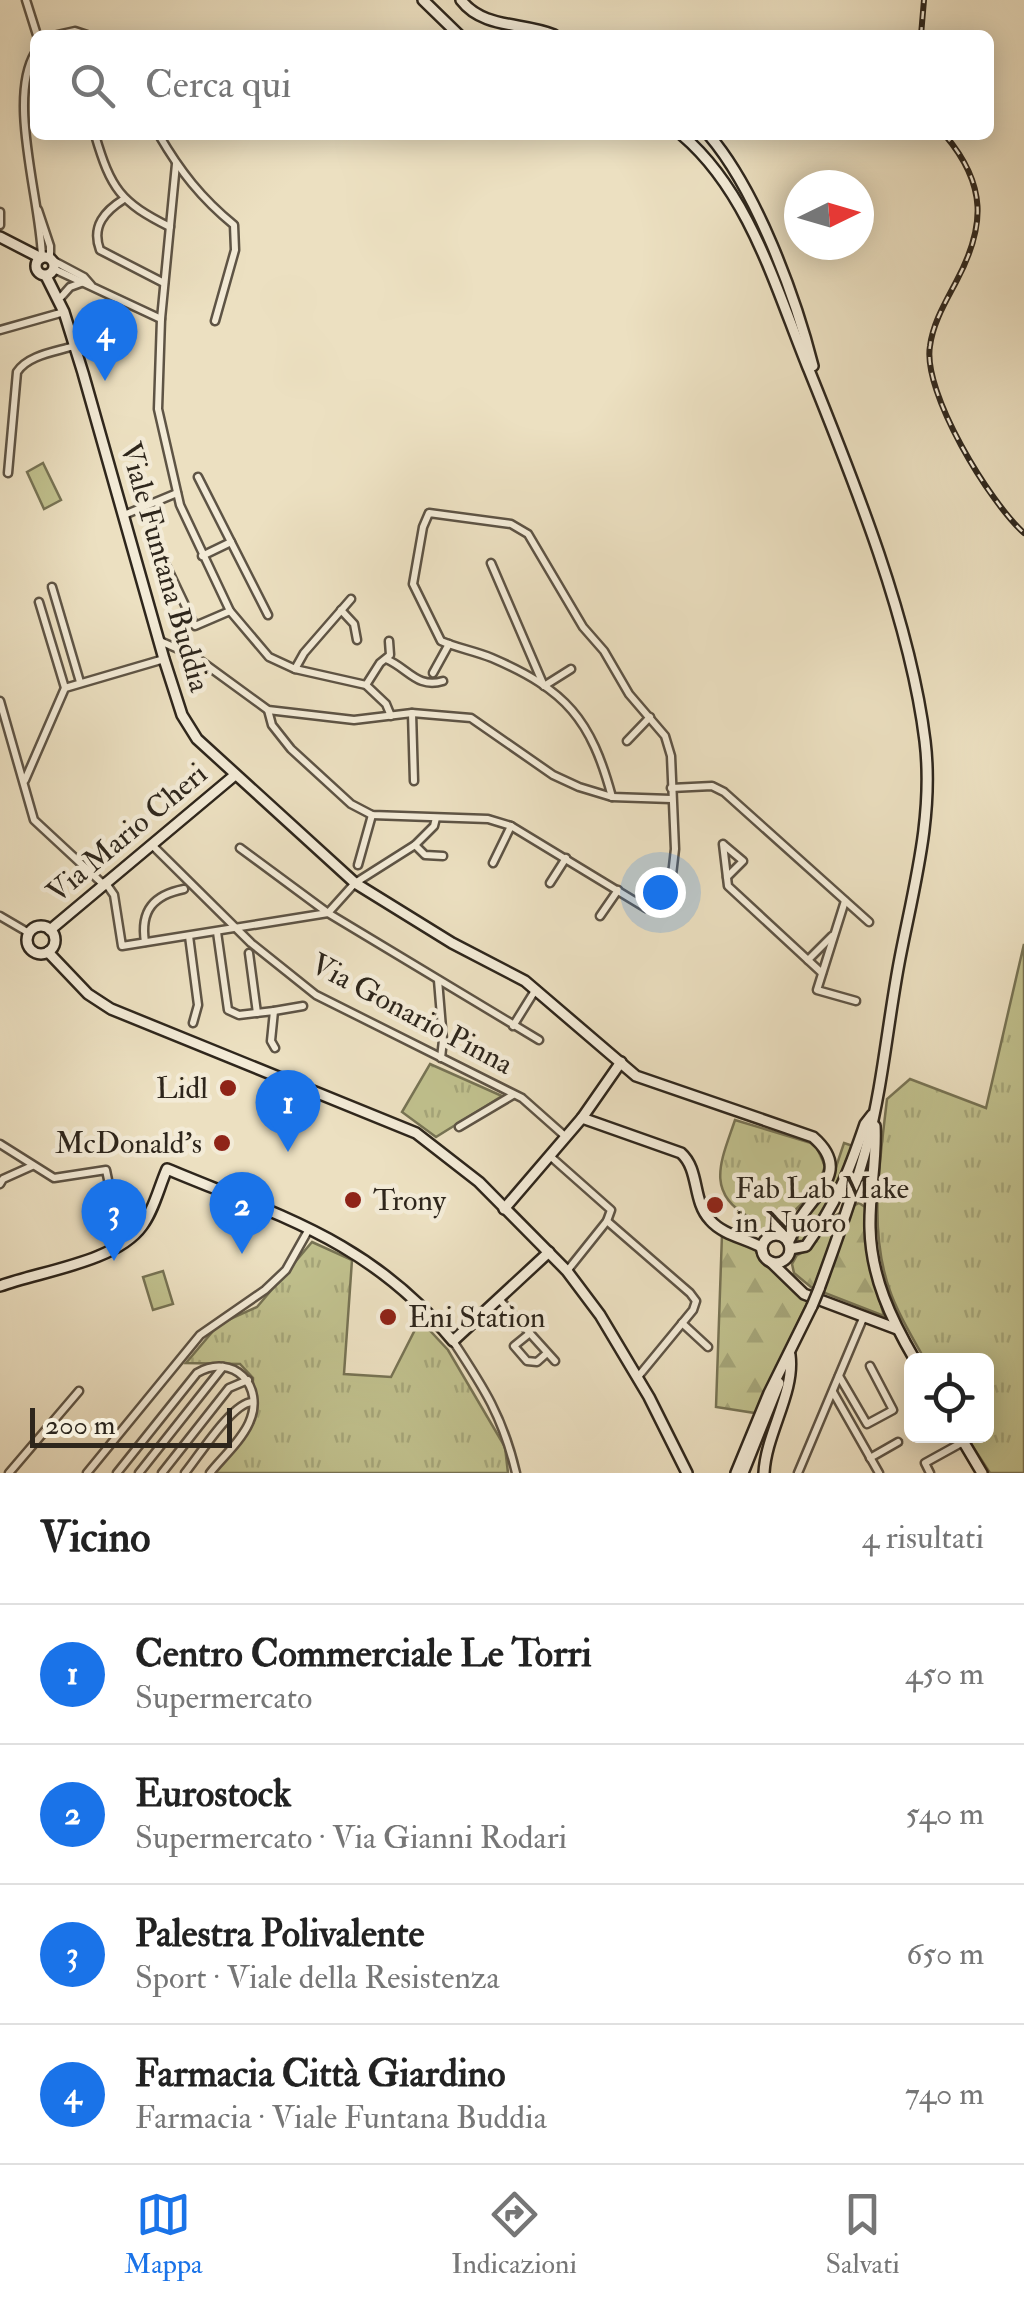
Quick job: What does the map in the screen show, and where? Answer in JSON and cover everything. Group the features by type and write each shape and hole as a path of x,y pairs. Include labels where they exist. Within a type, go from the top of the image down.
{"main road":[{"path":"423,0 454,30"},
{"path":"461,0 481,18 542,30"},
{"path":"688,140 706,156 738,203 822,402 888,589 913,674 925,743 928,818 894,987 874,1113 850,1202 819,1289 740,1473"},
{"path":"713,140 752,200 806,336 822,402"},
{"path":"1,237 47,264"},
{"path":"1,237 47,264"},
{"name":"Viale Funtana Buddia","path":"47,264 62,296 64,312"},
{"name":"Viale Funtana Buddia","path":"47,264 158,641 186,723 197,739 355,883 452,944 536,988 636,1076 813,1137 830,1162 826,1186 782,1244 786,1277"},
{"name":"Via Mario Cheri","path":"50,930 235,774"},
{"path":"38,926 50,930 54,943 48,952 38,954 31,950 29,933 38,926"},
{"path":"48,952 88,994 111,1009 416,1134 479,1182 567,1271 600,1315 687,1473"},
{"path":"504,1209 582,1118 621,1062"},
{"path":"874,1113 870,1229 876,1275 911,1353"},
{"path":"582,1118 681,1153 691,1166 696,1193 708,1219 728,1234 804,1248 842,1190 865,1124 874,1113"},
{"path":"1,1284 104,1253 131,1238 148,1218 167,1169 309,1228 371,1262 426,1308 453,1341 549,1252"},
{"name":"Viale Funtana Buddia","path":"782,1244 814,1200"},
{"path":"850,1202 862,1200 871,1208"},
{"path":"802,1216 806,1226 818,1229"},
{"path":"742,1238 761,1247 804,1294 897,1329"},
{"path":"767,1257 782,1244"},
{"path":"767,1257 782,1262 782,1244"},
{"path":"764,1473 767,1448 788,1387 788,1359"},
{"path":"963,1443 982,1473"}],"street":[{"path":"26,0 35,30"},
{"path":"30,63 24,106 47,264 160,319"},
{"path":"24,106 30,108"},
{"path":"96,140 130,206 170,227"},
{"path":"162,140 204,200 234,225 236,250 216,321"},
{"path":"176,164 160,319 158,410 177,492 230,612 270,658 295,669 366,685 386,704 391,716"},
{"path":"124,198 99,223 96,239 100,250 164,283"},
{"path":"38,208 43,219 47,264"},
{"path":"0,212 0,225"},
{"path":"22,248 41,238"},
{"path":"47,264 84,277 92,286"},
{"path":"62,296 70,286 82,283"},
{"path":"0,330 64,312"},
{"path":"8,473 15,381 21,365 74,346"},
{"path":"0,437 10,437"},
{"path":"198,477 268,616"},
{"path":"123,516 177,492"},
{"path":"268,710 272,725 291,749 350,804 372,815 488,819 512,826 646,908 658,898 672,876 675,849 671,756 665,736 629,694 604,651 584,628 528,534 511,524 430,514 423,528 413,584 440,640 494,659 562,696 578,715 601,763 612,798"},
{"path":"202,556 231,542"},
{"path":"166,562 195,626 230,612"},
{"path":"491,563 544,686"},
{"path":"52,587 80,682"},
{"path":"295,669 351,599"},
{"path":"25,780 65,688 39,602"},
{"path":"342,610 354,624 357,640"},
{"path":"158,641 194,656 268,710 354,720 412,714 470,718 553,775 612,798 671,799"},
{"path":"366,685 390,655 389,641"},
{"path":"434,673 449,644"},
{"path":"65,688 164,659"},
{"path":"386,659 422,682 430,685 443,681"},
{"path":"525,677 534,660"},
{"path":"544,686 571,669"},
{"path":"0,701 34,820 114,895 122,946 328,913 355,883 415,845 434,826 436,818"},
{"path":"412,714 414,781"},
{"path":"627,741 650,717"},
{"path":"671,788 712,786 724,792 869,922"},
{"path":"358,864 372,815"},
{"path":"493,862 512,826"},
{"path":"727,877 742,861 724,844 727,877 728,886 822,973"},
{"name":"Via Gonario Pinna","path":"152,845 236,928 316,995 514,1094 566,1137"},
{"path":"415,845 424,855 443,856"},
{"path":"240,848 328,913 539,1040"},
{"path":"550,883 566,858"},
{"path":"145,942 143,927 149,907 162,895 184,889"},
{"path":"600,916 618,890"},
{"path":"845,901 817,990 856,1001"},
{"name":"Via Mario Cheri","path":"0,916 29,933"},
{"path":"217,932 228,1010 239,1015 303,1006"},
{"path":"808,960 835,933"},
{"path":"189,936 198,1006 192,1023"},
{"path":"249,954 256,1013"},
{"path":"438,980 441,1058"},
{"path":"514,1026 536,988"},
{"path":"274,1010 271,1041 275,1048"},
{"path":"459,1126 514,1094"},
{"path":"0,1144 54,1178 106,1170 114,1209 126,1207"},
{"path":"550,1156 608,1205 611,1214 567,1271"},
{"path":"0,1184 32,1166"},
{"path":"607,1222 696,1301 694,1310 637,1378"},
{"path":"87,1473 200,1334 286,1270 309,1228"},
{"path":"498,1298 556,1361"},
{"path":"798,1473 864,1316"},
{"path":"682,1323 708,1347"},
{"path":"530,1333 514,1346 527,1361 537,1362 548,1353"},
{"path":"453,1341 492,1400 508,1438 516,1473"},
{"path":"139,1473 224,1366"},
{"path":"116,1473 189,1381 206,1368 224,1366 237,1369 248,1380 252,1402 249,1424 210,1473"},
{"path":"839,1376 866,1424 876,1422 893,1410 870,1366"},
{"path":"162,1473 229,1388 248,1380"},
{"path":"8,1473 78,1390"},
{"path":"833,1391 879,1473"},
{"path":"185,1473 233,1413 244,1402 252,1402"},
{"path":"870,1458 898,1442"},
{"path":"930,1473 925,1463 955,1443"}],"green space":[{"path":"43,463 61,500 44,509 27,472"},
{"path":"1024,944 1024,1473 990,1473 971,1443 994,1443 994,1353 921,1353 890,1291 879,1244 879,1171 887,1099 910,1079 986,1108"},
{"path":"430,1064 502,1096 436,1137 402,1112"},
{"path":"735,1120 811,1143 825,1166 817,1190 768,1235 742,1234 749,1217 735,1207 721,1186 722,1161"},
{"path":"844,1143 853,1146 840,1183 804,1244 797,1244 799,1225 827,1194"},
{"path":"859,1203 865,1207 868,1257 884,1316 812,1288 794,1273 792,1264 797,1255 810,1249 829,1219"},
{"path":"722,1234 756,1248 778,1276 809,1299 755,1413 716,1407"},
{"path":"312,1242 352,1260 344,1374 391,1377 420,1320 448,1350 505,1447 508,1473 212,1473 252,1425 253,1378 240,1364 186,1363 219,1324 257,1307"},
{"path":"163,1271 173,1304 153,1310 143,1277"}],"railway":[{"path":"921,30 924,0"},
{"path":"949,140 969,171 978,206 977,224 966,262 934,329 930,366 961,446 994,498 1024,533"}],"place":[{"name":"Farmacia Città Giardino","path":"105,381"},
{"name":"Lidl","path":"228,1088"},
{"name":"McDonald's","path":"222,1143"},
{"name":"Centro Commerciale Le Torri","path":"288,1152"},
{"name":"Trony","path":"353,1200"},
{"name":"Fab Lab Make in Nuoro","path":"715,1205"},
{"name":"Eurostock","path":"242,1254"},
{"name":"Palestra Polivalente","path":"114,1261"},
{"name":"Eni Station","path":"388,1317"}]}
